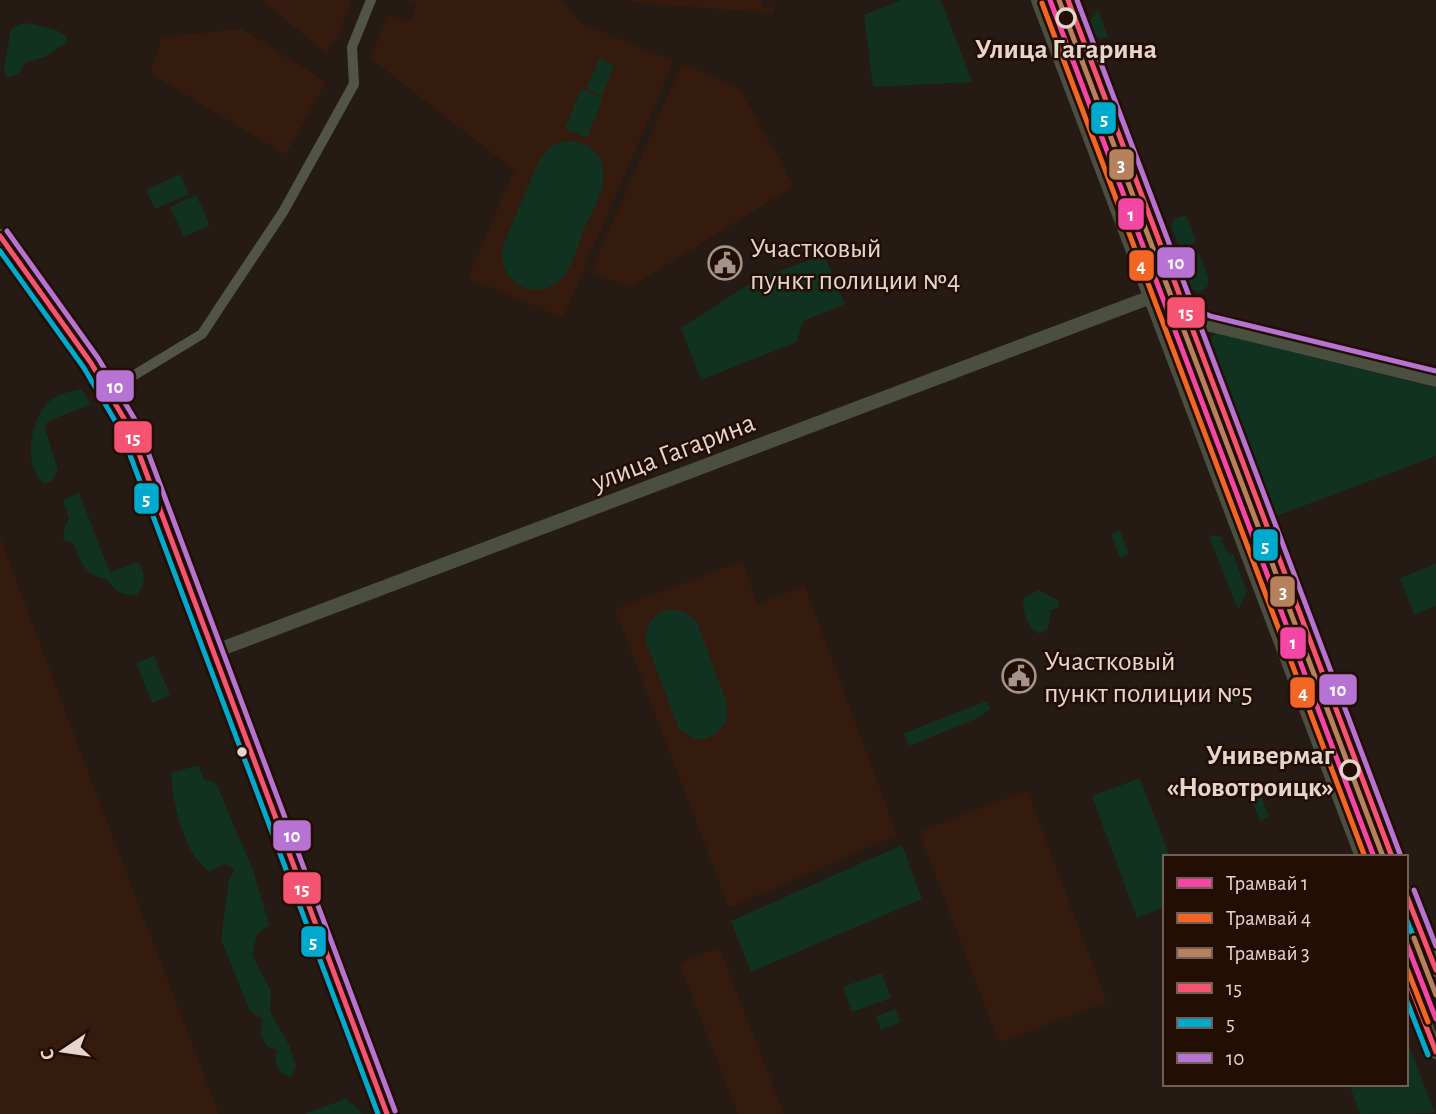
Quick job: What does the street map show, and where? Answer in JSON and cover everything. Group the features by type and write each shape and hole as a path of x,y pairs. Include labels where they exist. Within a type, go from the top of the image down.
{"main road":[{"path":"1038,0 1361,855"},
{"path":"1068,0 1391,855"},
{"path":"0,236 108,391 128,427 387,1114"},
{"path":"1151,297 1208,324 1436,380"},
{"name":"улица Гагарина","path":"213,652 1151,297"},
{"path":"1408,898 1436,971"},
{"path":"1408,979 1436,1052"}],"street":[{"path":"108,391 202,334 283,212 354,84 352,47 371,0"}],"shaded area":[{"path":"261,0 352,0 338,35 326,53"},
{"path":"408,0 562,0 581,23 674,61 563,318 468,278 514,170 370,58 389,14 410,22 417,4"},
{"path":"631,0 762,0 762,7 774,7 774,13 634,3"},
{"path":"242,29 326,82 286,155 150,73 162,37"},
{"path":"682,63 740,89 794,186 629,288 591,271"},
{"path":"0,537 96,793 219,1114 0,1114"},
{"path":"742,561 758,604 805,586 897,835 729,908 615,609"},
{"path":"1027,790 1107,1002 999,1043 919,832"},
{"path":"719,947 784,1114 738,1114 679,963"}],"green space":[{"path":"901,0 941,0 972,82 873,87 864,15"},
{"path":"1098,10 1108,37 1094,38 1088,24"},
{"path":"28,23 56,30 66,36 67,42 47,56 25,63 16,75 6,77 4,68 11,29"},
{"path":"599,59 614,65 602,96 586,89"},
{"path":"581,89 603,98 587,138 565,129"},
{"path":"565,141 588,146 601,160 601,191 564,275 550,287 538,290 526,288 515,282 506,271 502,248 540,158 551,146"},
{"path":"180,174 189,194 155,209 146,190"},
{"path":"196,195 210,225 184,237 170,207"},
{"path":"1187,217 1196,241 1182,247 1177,242 1171,225 1174,219"},
{"path":"1189,252 1199,253 1209,279 1208,286 1199,292 1192,289 1182,262 1184,255"},
{"path":"824,255 845,304 803,321 797,342 701,380 681,328 757,279"},
{"path":"1217,333 1436,388 1436,456 1279,515 1267,513 1207,351 1209,338"},
{"path":"81,389 91,404 44,425 58,470 52,481 44,483 37,475 31,453 35,426 46,405 54,398"},
{"path":"79,493 110,572 139,562 144,579 138,595 120,592 108,580 94,575 82,563 73,543 63,540 69,519 63,500"},
{"path":"1120,531 1129,554 1120,558 1111,534"},
{"path":"1215,535 1224,538 1222,541 1226,551 1233,554 1247,592 1238,610 1209,537"},
{"path":"1436,564 1436,606 1414,615 1400,578"},
{"path":"1038,590 1058,600 1059,608 1051,610 1048,628 1040,634 1032,628 1027,619 1023,599"},
{"path":"671,609 685,612 697,622 727,703 727,721 715,735 705,739 695,739 679,729 646,642 651,620"},
{"path":"154,656 170,695 152,703 136,663"},
{"path":"1225,687 1253,694 1231,702"},
{"path":"987,701 990,709 980,717 909,746 904,733"},
{"path":"199,765 203,779 216,783 254,873 269,925 257,934 252,955 271,991 270,1012 289,1045 296,1067 291,1078 281,1072 275,1063 277,1050 267,1046 260,1033 263,1019 250,1011 221,940 229,880 235,869 224,864 210,872 193,853 181,827 171,773"},
{"path":"1140,778 1169,855 1163,855 1163,908 1137,918 1092,796"},
{"path":"1255,780 1269,817 1260,821 1249,793"},
{"path":"902,845 922,899 751,972 731,921"},
{"path":"882,973 891,998 852,1012 843,987"},
{"path":"896,1009 901,1022 881,1030 876,1016"},
{"path":"1408,1043 1435,1113 1360,1114 1350,1086 1408,1086"},
{"path":"345,1099 359,1109 361,1114 305,1114"}],"tram line":[{"name":"1","path":"1050,0 1373,855"},
{"name":"3","path":"1059,0 1382,854"},
{"name":"4","path":"1042,3 1364,855"},
{"name":"3","path":"1414,938 1436,995"},
{"name":"1","path":"1408,947 1436,1019"},
{"name":"4","path":"1408,971 1428,1022"}],"transit line":[{"name":"15","path":"1068,0 1391,855"},
{"name":"10","path":"1077,0 1400,854"},
{"name":"5","path":"1060,3 1382,855"},
{"name":"10","path":"7,231 98,358 137,423 395,1111"},
{"name":"15","path":"0,236 91,363 129,427 387,1114"},
{"name":"5","path":"0,251 84,368 121,431 378,1114"},
{"name":"10","path":"1171,296 1210,316 1436,371"},
{"name":"10","path":"1414,890 1436,946"},
{"name":"15","path":"1408,899 1436,970"},
{"name":"5","path":"1408,923 1428,973"},
{"name":"15","path":"1408,980 1436,1052"},
{"name":"5","path":"1408,1004 1428,1055"}],"place":[{"name":"Улица Гагарина","path":"1066,18"},
{"name":"Участковый пункт полиции №4","path":"725,263"},
{"name":"Участковый пункт полиции №5","path":"1019,676"},
{"name":"Универмаг «Новотроицк»","path":"1350,770"}]}
